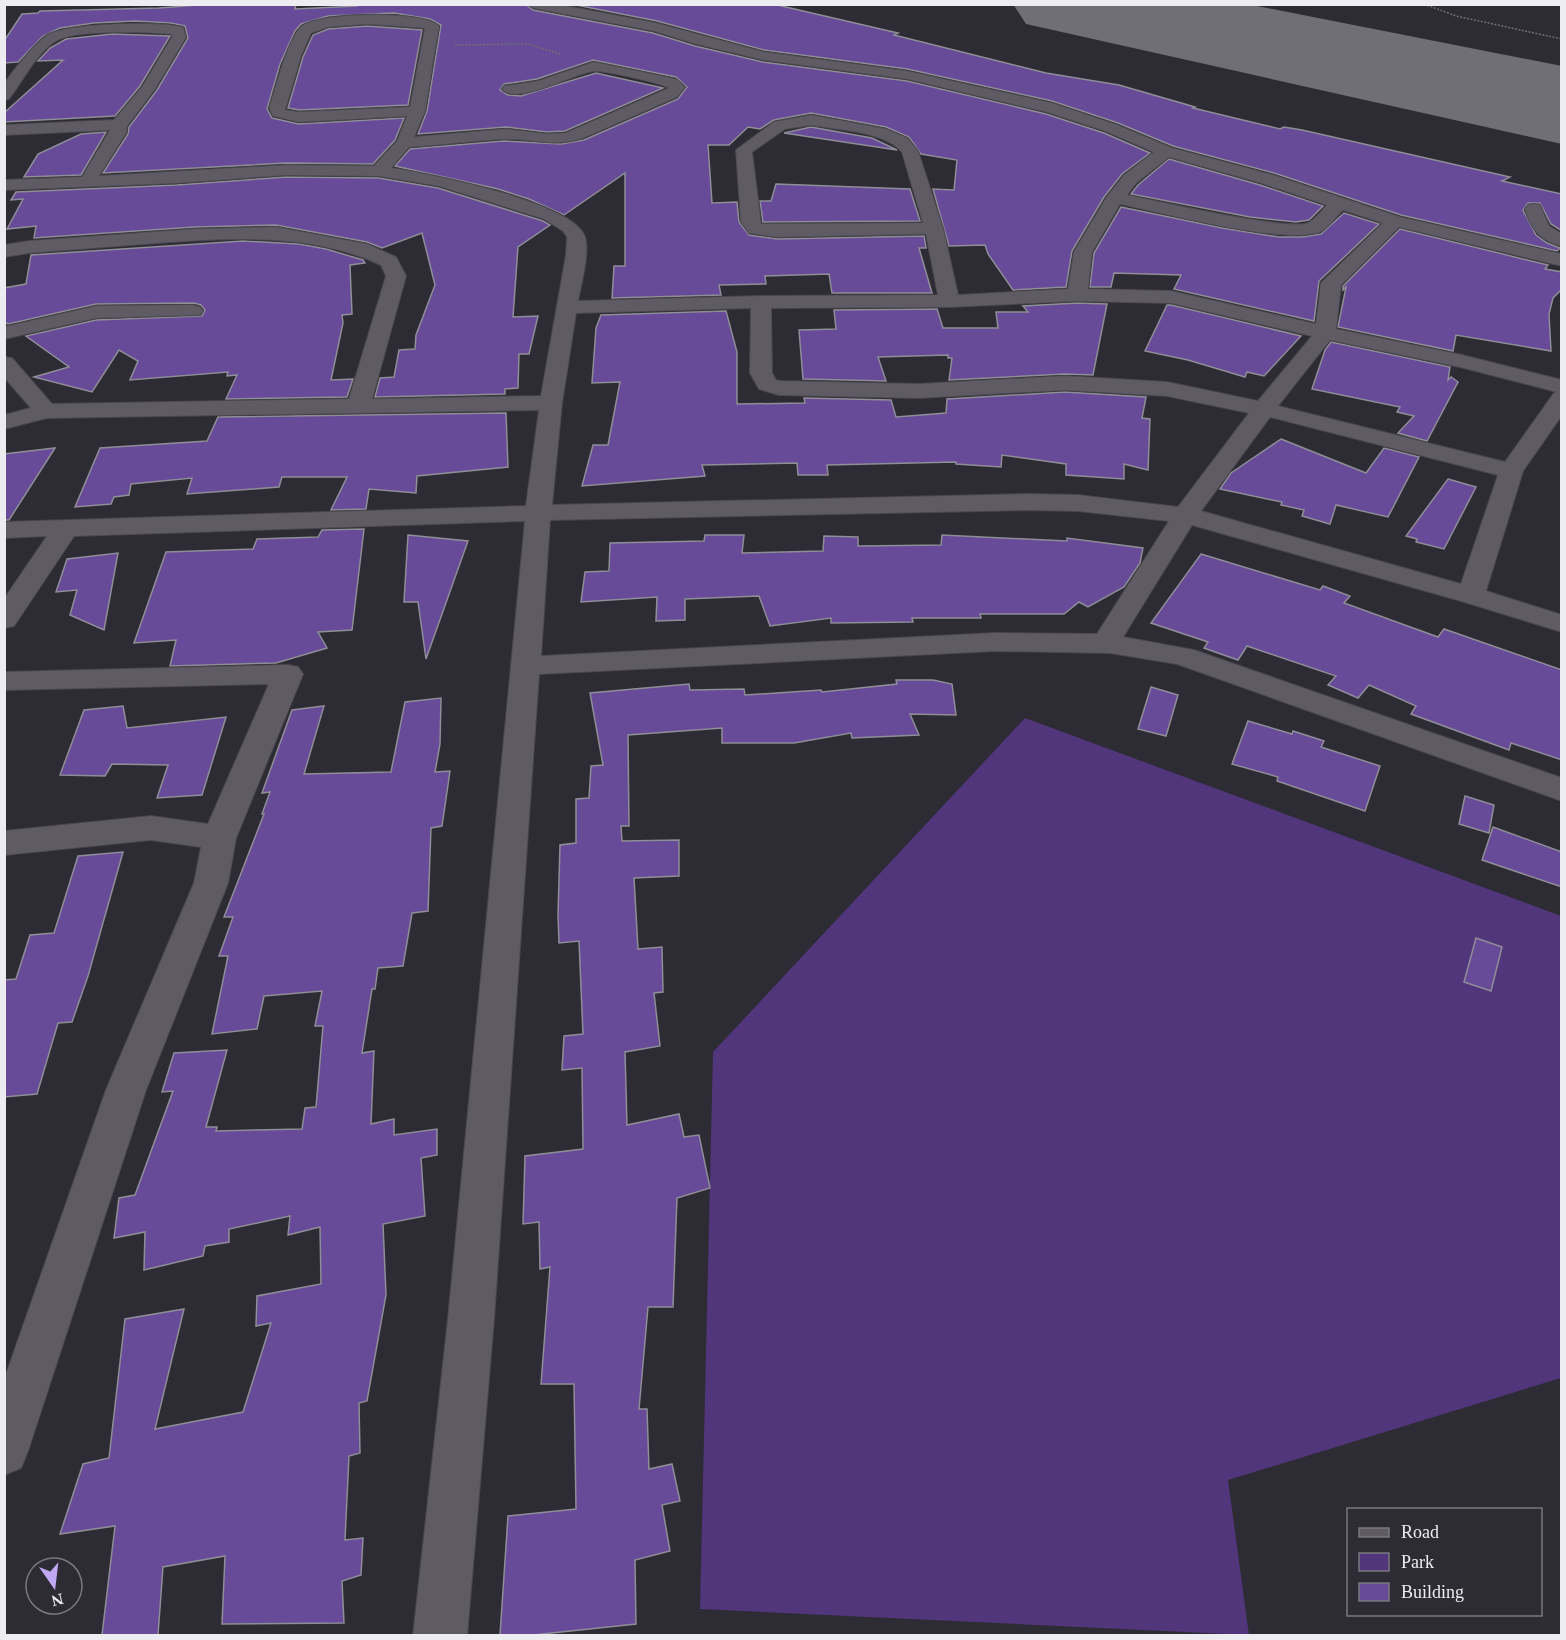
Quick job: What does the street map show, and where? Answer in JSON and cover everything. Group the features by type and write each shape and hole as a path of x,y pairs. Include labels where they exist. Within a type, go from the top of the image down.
{"street":[{"path":"533,4 656,27 701,41 764,56 907,75 1052,108 1111,128 1166,151 1395,221 1562,260"},
{"path":"608,18 614,10 621,7"},
{"path":"379,171 404,143 417,111 432,26 419,21 334,21 310,26 305,31 276,111 283,116 417,111"},
{"path":"4,96 48,42 58,35 91,31 178,30 179,38 148,88 119,125 118,133 87,182"},
{"path":"404,143 506,134 548,139 567,138 672,94 678,87 671,82 594,66 540,85 509,89"},
{"path":"934,228 777,231 755,229 750,222 744,150 780,125 800,120 822,121 886,134 901,141 910,152 934,228 949,302"},
{"path":"4,130 119,125"},
{"path":"1077,295 1083,252 1116,198 1130,179 1166,151"},
{"path":"4,185 286,170 379,171 442,181 550,215 569,227 576,237 551,403 538,513 473,1295 440,1635"},
{"path":"1116,198 1264,228 1302,230 1320,224 1339,203"},
{"path":"1534,209 1539,227 1546,234 1562,241"},
{"path":"1106,642 1185,515 1264,409 1325,333 1331,283 1395,221"},
{"path":"4,251 29,247 249,233 302,236 360,248 382,256 389,261 396,276 359,405"},
{"path":"567,307 761,302 949,302 1077,295 1171,297 1325,333 1462,361 1562,387"},
{"path":"761,302 761,373 767,384 779,388 930,391 1039,383 1167,389 1264,409 1511,471"},
{"path":"4,333 96,312 193,311"},
{"path":"4,363 46,411"},
{"path":"1471,595 1511,471 1562,398"},
{"path":"4,422 46,411 551,403"},
{"path":"4,530 538,513 1028,502 1078,503 1185,515 1471,595 1562,624"},
{"path":"4,620 66,528"},
{"path":"525,666 972,643 1106,642 1147,646 1184,656 1562,790"},
{"path":"4,681 288,674 219,838 212,883 126,1090 4,1451"},
{"path":"4,843 151,828 219,838"}],"path":[{"path":"1424,4 1456,16 1562,39"},
{"path":"428,46 528,44 594,66"}],"green space":[{"path":"1025,718 1561,916 1561,1378 1228,1480 1249,1635 700,1609 713,1052"}],"building":[{"path":"296,4 295,9 357,6 357,4 525,4 533,10 653,33 695,46 763,62 907,81 1046,114 1104,133 1150,153 1122,174 1104,197 1072,251 1066,287 1013,290 988,254 985,245 949,246 933,189 954,190 957,160 921,154 909,137 886,127 811,113 774,120 760,129 748,127 729,145 708,145 712,203 737,202 739,222 749,235 777,239 924,236 926,248 919,248 932,293 832,293 829,274 765,276 766,284 719,285 721,295 612,298 614,266 625,266 625,173 564,215 529,199 498,189 395,166 410,149 503,141 561,144 584,140 678,99 687,87 676,77 593,60 537,79 504,84 500,90 508,95 521,96 596,73 663,88 565,131 547,132 506,127 418,134 427,111 441,25 430,19 394,13 328,16 301,24 295,31 280,64 267,109 272,118 299,124 404,118 395,140 373,164 286,163 103,173 128,134 129,127 157,90 188,38 185,26 135,21 94,23 60,28 43,36 18,62 4,63 4,41 22,14 40,11 199,5"},
{"path":"571,4 773,4 898,33 894,35 1046,73 1119,85 1195,107 1193,108 1280,129 1284,127 1302,130 1510,177 1502,181 1562,194 1562,231 1551,224 1540,203 1528,203 1523,210 1536,235 1560,248 1557,251 1401,215 1274,173 1173,146 1118,123 1052,101 907,69 764,50 657,21"},
{"path":"367,26 422,30 408,105 299,110 288,108 303,57 313,35 328,29"},
{"path":"112,34 170,36 140,86 115,116 4,122 4,113 63,60 38,61 50,48 66,39"},
{"path":"811,127 872,138 897,150 784,133"},
{"path":"106,132 81,175 24,177 38,154 81,134"},
{"path":"1169,159 1323,206 1309,220 1296,222 1250,217 1131,194 1138,185"},
{"path":"286,177 379,178 438,188 550,225 518,247 513,317 538,316 529,354 519,354 518,388 505,389 505,394 375,397 380,378 394,377 399,350 415,349 416,335 435,285 422,233 382,248 367,242 276,225 195,227 34,238 36,226 7,229 23,199 11,200 16,192 177,185"},
{"path":"776,184 910,189 920,221 763,222 760,201 771,201"},
{"path":"1121,207 1279,237 1321,234 1344,213 1379,224 1319,281 1314,321 1174,289 1181,275 1114,273 1111,287 1090,287 1094,253"},
{"path":"1400,229 1548,265 1545,269 1562,272 1562,289 1553,298 1549,314 1551,351 1456,335 1453,351 1338,327 1346,287 1343,290 1343,286"},
{"path":"243,241 299,244 326,249 363,260 365,263 350,265 352,314 342,315 343,323 331,380 353,379 347,397 226,399 237,375 227,376 228,372 130,380 138,361 119,350 92,392 34,377 69,367 26,336 96,320 202,316 205,310 201,305 194,303 96,304 8,324 4,321 4,288 26,284 31,255"},
{"path":"1107,304 1093,375 1065,374 949,380 952,358 948,358 948,355 878,357 886,381 803,379 799,330 836,329 834,310 937,309 943,328 998,328 996,312 1028,312 1023,306"},
{"path":"1167,305 1301,336 1264,376 1247,372 1245,377 1188,360 1145,351"},
{"path":"726,311 737,352 737,404 805,403 804,398 891,400 896,417 946,413 947,399 1065,392 1146,397 1142,418 1150,419 1148,470 1124,464 1124,479 1066,475 1066,464 1002,455 1001,467 956,464 956,462 827,465 828,475 798,475 797,463 702,465 705,476 582,486 593,445 608,445 620,382 592,383 596,328 601,315"},
{"path":"1331,342 1450,367 1448,380 1451,377 1458,382 1427,441 1398,433 1414,416 1397,412 1400,407 1312,389 1325,350"},
{"path":"506,413 508,467 417,476 416,493 369,489 366,509 331,510 347,477 282,477 279,487 187,494 192,478 131,484 129,495 114,497 111,504 75,507 100,448 207,441 218,417"},
{"path":"1281,439 1366,473 1384,448 1419,457 1388,517 1336,505 1330,524 1302,516 1304,510 1281,505 1282,502 1220,489 1231,473"},
{"path":"55,448 9,520 4,520 4,454"},
{"path":"1448,479 1476,487 1444,549 1416,542 1417,539 1406,536"},
{"path":"364,529 352,630 318,632 327,648 276,663 170,666 176,640 134,643 166,552 253,549 257,539 318,537 322,530"},
{"path":"408,535 468,541 426,659 418,602 404,602"},
{"path":"705,535 744,535 742,553 823,551 824,536 858,537 858,546 941,545 942,535 1067,541 1067,538 1143,548 1140,563 1124,587 1088,607 1079,602 1064,614 980,614 981,618 912,618 913,622 831,623 831,618 770,626 759,596 685,599 685,620 656,621 657,597 581,602 585,572 609,571 610,543 704,541"},
{"path":"118,553 104,630 70,615 77,590 56,592 67,559"},
{"path":"1201,554 1320,590 1323,586 1350,596 1344,603 1438,637 1444,629 1562,670 1562,760 1511,743 1509,750 1411,714 1416,706 1369,685 1358,698 1328,685 1336,676 1247,646 1238,660 1204,648 1208,642 1151,623"},
{"path":"896,680 933,680 952,684 956,715 910,714 919,735 852,738 851,733 794,743 722,743 722,728 628,735 629,826 621,826 622,841 679,840 679,876 634,878 638,949 662,947 663,992 654,993 660,1046 625,1052 627,1125 679,1114 684,1137 699,1135 710,1188 677,1198 673,1307 648,1307 639,1409 647,1409 649,1469 672,1464 680,1501 662,1505 670,1551 635,1560 636,1624 533,1635 500,1635 508,1516 576,1509 574,1384 541,1384 550,1267 540,1269 539,1222 523,1224 525,1156 583,1149 582,1068 562,1070 564,1036 583,1034 579,941 559,943 558,915 560,845 576,843 576,799 589,798 591,766 603,765 590,693 689,684 690,690 744,689 745,695 821,690 822,692 897,684"},
{"path":"1151,687 1178,695 1166,736 1138,729"},
{"path":"441,698 440,744 435,772 450,771 442,826 431,828 428,911 412,913 403,966 378,968 375,989 372,989 362,1053 374,1051 371,1124 394,1119 394,1135 437,1129 437,1155 421,1158 425,1216 383,1224 386,1295 367,1401 359,1403 360,1453 349,1456 345,1540 363,1538 361,1575 342,1581 344,1623 222,1624 225,1556 163,1567 158,1635 102,1635 115,1526 60,1534 83,1464 109,1458 125,1319 184,1309 155,1429 243,1412 271,1323 256,1326 257,1296 321,1284 320,1227 288,1235 290,1216 229,1229 229,1242 205,1246 203,1256 144,1270 145,1232 114,1238 119,1198 135,1195 173,1091 162,1092 174,1053 227,1050 206,1127 217,1127 216,1131 302,1129 305,1108 316,1107 323,1026 315,1026 322,991 264,996 257,1029 212,1034 228,956 219,956 233,917 224,917 264,814 262,814 270,792 262,793 292,710 324,706 304,774 391,772 405,702"},
{"path":"123,706 127,728 226,717 202,795 157,798 168,765 112,764 105,776 60,775 84,710"},
{"path":"1248,721 1324,741 1321,747 1380,766 1365,811 1277,781 1278,777 1232,764"},
{"path":"1465,796 1494,805 1489,833 1459,824"},
{"path":"1493,827 1562,852 1562,887 1482,860"},
{"path":"123,852 88,976 72,1022 58,1023 37,1094 4,1097 4,980 16,979 30,935 54,933 78,856"},
{"path":"1476,938 1502,947 1491,991 1464,982"}],"taxiway":[{"path":"1189,4 1562,79"}],"runway":[{"path":"1059,4 1562,111"}]}
